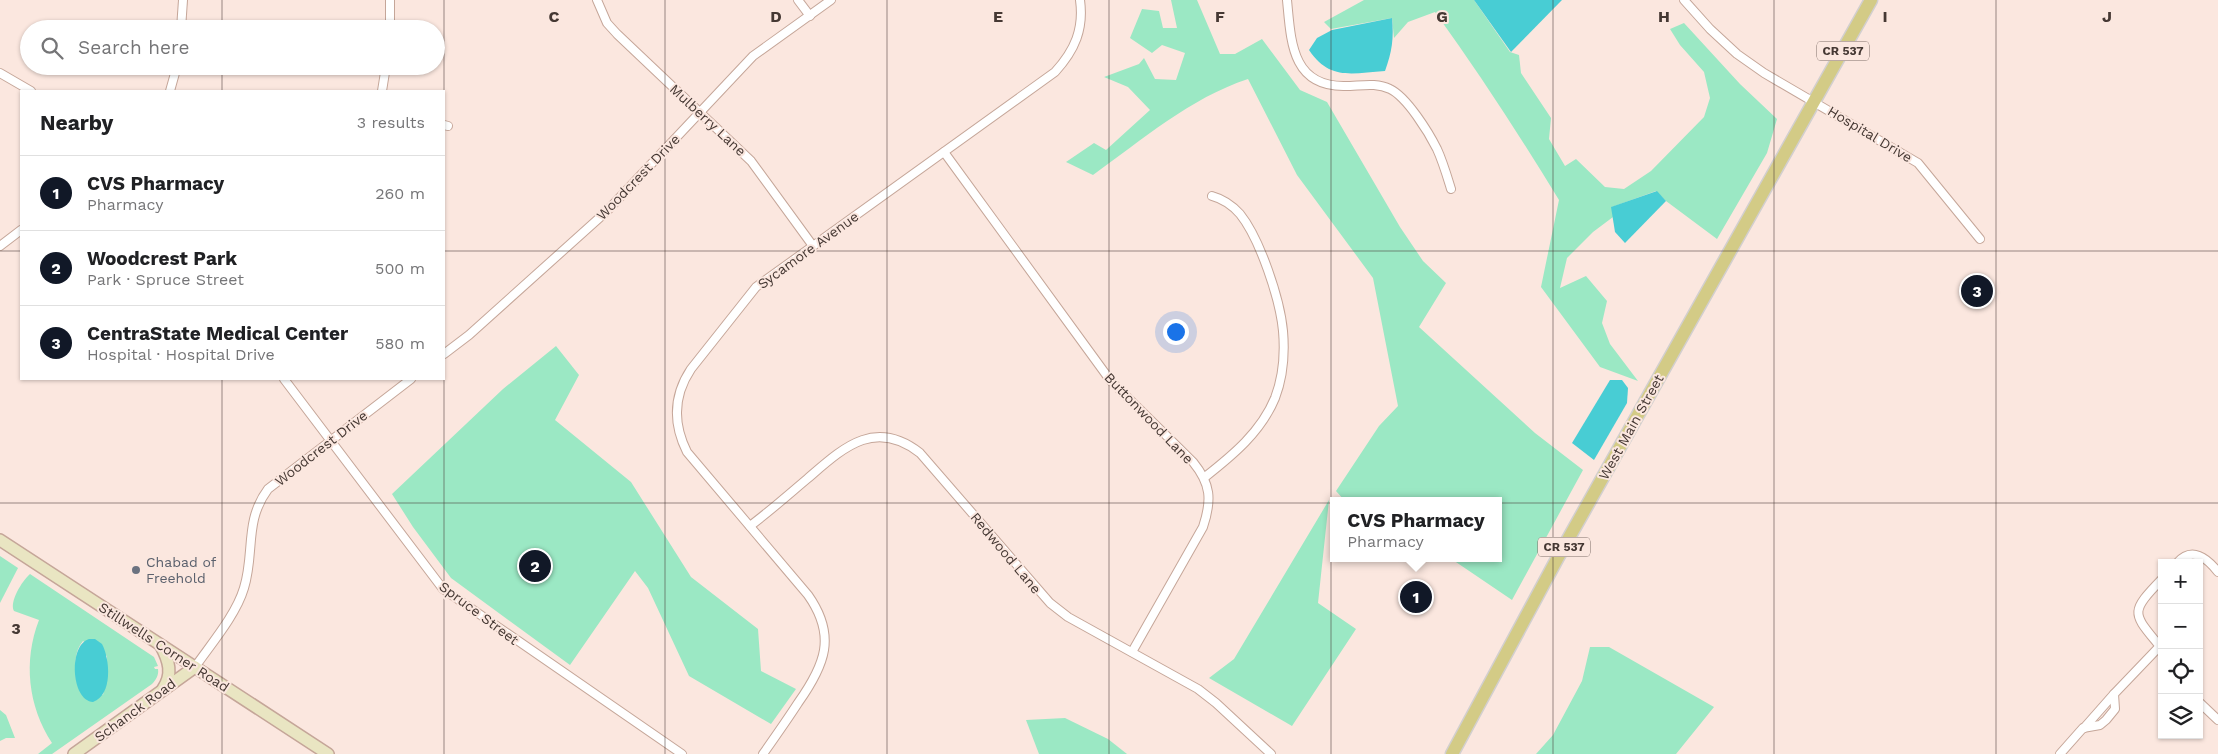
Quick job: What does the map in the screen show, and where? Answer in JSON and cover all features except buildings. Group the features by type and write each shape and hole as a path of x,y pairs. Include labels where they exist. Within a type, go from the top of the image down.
{"main road":[{"name":"CR 537","path":"1814,102 1871,0"},
{"name":"West Main Street","path":"1452,754 1557,559 1814,102"}],"street":[{"path":"182,20 183,0"},
{"path":"390,0 390,20"},
{"name":"Mulberry Lane","path":"597,0 607,23 617,34 751,161 812,246"},
{"path":"798,0 810,16"},
{"name":"Woodcrest Drive","path":"445,353 469,335 607,211 754,56 831,0"},
{"name":"Sycamore Avenue","path":"763,754 815,679 823,658 825,638 823,626 815,605 688,452 681,439 676,420 679,393 691,369 751,292 812,246 1055,72 1066,60 1079,35 1080,0"},
{"path":"1287,0 1294,51 1297,61 1303,69 1311,76 1331,85 1379,85 1392,90 1401,97 1436,148 1451,189"},
{"name":"Hospital Drive","path":"1684,0 1710,29 1737,54 1764,73 1918,163 1980,239"},
{"path":"0,73 29,90"},
{"path":"170,90 174,75"},
{"path":"382,90 385,75"},
{"name":"Buttonwood Lane","path":"944,152 1110,380 1193,462 1205,477"},
{"path":"1132,652 1203,527 1207,515 1208,497 1205,477 1239,449 1260,425 1277,391 1282,372 1284,353 1281,315 1273,286 1256,244 1239,212 1227,202 1212,196"},
{"path":"0,246 20,231"},
{"name":"Spruce Street","path":"285,380 443,589 682,754"},
{"name":"Woodcrest Drive","path":"195,666 241,598 246,579 252,524 263,496 276,481 411,380"},
{"name":"Redwood Lane","path":"750,526 848,445 875,437 896,439 920,453 1050,604 1068,617 1198,689 1216,703 1271,754"},
{"name":"Stillwells Corner Road","path":"0,540 328,754"},
{"path":"2182,559 2187,555 2200,555 2210,562 2218,572"},
{"path":"2158,583 2141,602 2138,612 2140,623 2158,644"},
{"path":"161,646 167,657 169,670 168,681 161,691"},
{"path":"2060,754 2114,694 2160,649"},
{"name":"Schanck Road","path":"74,754 195,666"},
{"path":"2083,728 2100,724 2106,720 2115,709 2114,694"},
{"path":"2203,706 2218,720"}],"green space":[{"path":"1171,0 1197,0 1220,54 1235,54 1262,39 1300,90 1327,102 1400,227 1423,261 1446,283 1419,327 1535,433 1583,470 1512,600 1456,562 1502,562 1502,497 1341,497 1336,491 1379,426 1398,406 1373,278 1297,175 1248,79 1227,87 1186,108 1093,175 1066,162 1094,143 1106,150 1150,110 1128,87 1104,77 1139,64 1144,58 1155,79 1176,80 1185,53 1162,45 1152,53 1130,38 1142,9 1159,11 1163,28 1177,28"},
{"path":"1364,0 1474,0 1510,52 1519,55 1521,73 1551,118 1549,139 1565,166 1576,159 1605,187 1624,189 1651,171 1704,117 1710,98 1704,72 1680,45 1670,29 1684,23 1740,84 1777,119 1767,153 1717,239 1666,201 1656,191 1612,207 1613,217 1593,232 1567,258 1560,288 1586,276 1607,301 1602,323 1610,344 1638,381 1600,367 1541,287 1559,200 1499,105 1435,12 1408,22 1394,38 1392,18 1331,29 1324,22"},
{"path":"556,346 579,375 555,420 631,482 691,577 758,629 761,671 796,689 771,724 689,676 648,588 635,571 570,665 451,578 413,527 392,494 503,389"},
{"path":"1329,500 1318,603 1356,629 1292,726 1209,678 1234,659"},
{"path":"0,556 18,568 0,603"},
{"path":"30,574 154,657 158,666 154,667 158,669 158,673 152,684 52,754 38,754 52,743 38,714 30,683 31,651 39,620 14,611 13,607 17,592","holes":["83,641 107,656 107,677 103,695 76,679 76,659 78,649"]},
{"path":"1590,647 1609,647 1714,707 1676,754 1536,754 1553,735 1582,681"},
{"path":"0,710 6,715 15,738 6,738 0,741"},
{"path":"1065,718 1108,739 1127,754 1039,754 1026,720"}],"water":[{"path":"1474,0 1562,0 1511,52"},
{"path":"1392,18 1392,45 1385,71 1342,73 1334,71 1325,67 1309,50 1317,38 1332,30"},
{"path":"1657,191 1666,201 1625,243 1615,232 1611,207"},
{"path":"1610,380 1622,380 1628,388 1627,403 1594,460 1572,443"},
{"path":"89,639 95,639 102,644 108,667 107,685 104,692 93,702 86,699 80,693 75,672 75,661 78,651 82,643"}],"place":[{"name":"CentraState Medical Center","path":"1977,291"},
{"name":"Woodcrest Park","path":"535,566"},
{"name":"Chabad of Freehold","path":"136,570"},
{"name":"CVS Pharmacy","path":"1416,597"}]}
